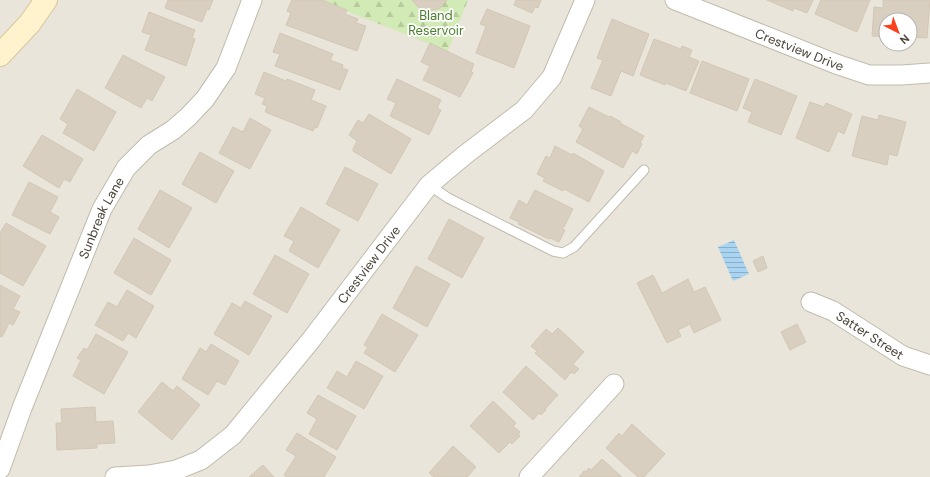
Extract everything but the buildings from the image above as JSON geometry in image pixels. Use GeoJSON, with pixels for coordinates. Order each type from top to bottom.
{"type":"FeatureCollection","features":[{"type":"Feature","properties":{"kind":"street"},"geometry":{"type":"LineString","coordinates":[[0,55],[30,24],[46,0]]}},
{"type":"Feature","properties":{"kind":"street","name":"Sunbreak Lane"},"geometry":{"type":"LineString","coordinates":[[0,469],[22,408],[102,209],[126,168],[149,145],[173,130],[188,118],[205,99],[226,68],[252,0]]}},
{"type":"Feature","properties":{"kind":"street","name":"Crestview Drive"},"geometry":{"type":"LineString","coordinates":[[115,477],[149,475],[176,470],[201,460],[233,435],[311,340],[429,185],[466,154],[524,110],[552,77],[585,0]]}},
{"type":"Feature","properties":{"kind":"street","name":"Crestview Drive"},"geometry":{"type":"LineString","coordinates":[[675,0],[836,64],[869,75],[930,73]]}},
{"type":"Feature","properties":{"kind":"street","name":"Satter Street"},"geometry":{"type":"LineString","coordinates":[[811,302],[833,311],[903,356],[930,365]]}},
{"type":"Feature","properties":{"kind":"street"},"geometry":{"type":"LineString","coordinates":[[529,477],[614,384]]}},
{"type":"Feature","properties":{"kind":"lane"},"geometry":{"type":"LineString","coordinates":[[429,185],[448,198],[546,248],[563,253],[574,247],[644,170]]}},
{"type":"Feature","properties":{"kind":"shaded area"},"geometry":{"type":"Polygon","coordinates":[[[0,0],[930,0],[930,477],[0,477],[0,0]]]}},
{"type":"Feature","properties":{"kind":"green space","name":"Bland Reservoir"},"geometry":{"type":"Polygon","coordinates":[[[318,0],[468,0],[448,51],[318,0]]]}},
{"type":"Feature","properties":{"kind":"water"},"geometry":{"type":"Polygon","coordinates":[[[734,240],[749,274],[733,281],[718,247],[734,240]]]}}]}
